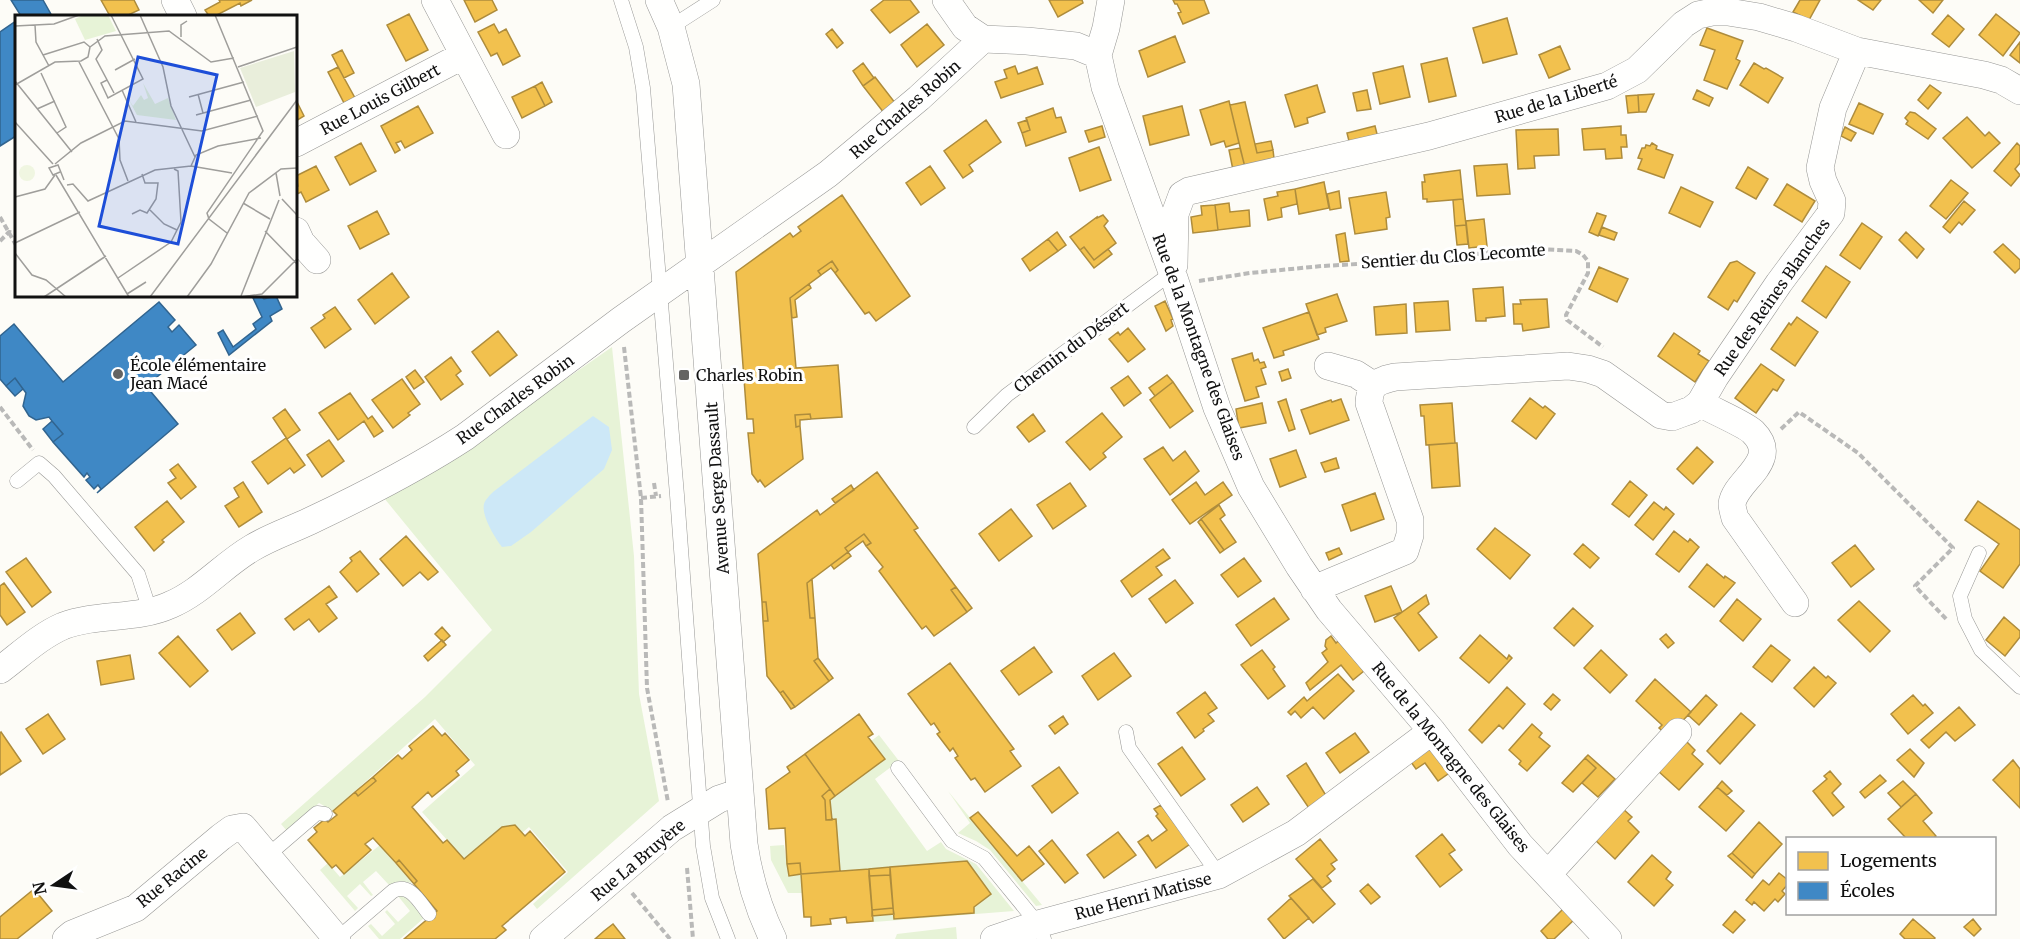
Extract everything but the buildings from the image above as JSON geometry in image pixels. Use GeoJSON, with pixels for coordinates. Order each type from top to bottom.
{"type":"FeatureCollection","features":[{"type":"Feature","properties":{"kind":"street"},"geometry":{"type":"LineString","coordinates":[[175,0],[182,15]]}},
{"type":"Feature","properties":{"kind":"street"},"geometry":{"type":"LineString","coordinates":[[435,0],[506,135]]}},
{"type":"Feature","properties":{"kind":"street","name":"Avenue Serge Dassault"},"geometry":{"type":"LineString","coordinates":[[659,0],[672,27],[686,84],[748,873],[756,900],[773,939]]}},
{"type":"Feature","properties":{"kind":"street"},"geometry":{"type":"LineString","coordinates":[[946,0],[965,27],[983,39],[1076,46],[1098,55],[1111,0]]}},
{"type":"Feature","properties":{"kind":"street","name":"Rue de la Liberté"},"geometry":{"type":"LineString","coordinates":[[1175,280],[1175,214],[1182,195],[1189,191],[1419,138],[1607,86],[1637,70],[1684,24],[1698,15],[1728,12],[1759,17],[1857,51],[1984,75],[2001,80],[2020,91]]}},
{"type":"Feature","properties":{"kind":"street","name":"Rue Charles Robin"},"geometry":{"type":"LineString","coordinates":[[0,670],[48,634],[64,626],[81,621],[150,611],[185,598],[252,548],[378,487],[465,437],[621,320],[828,174],[919,98],[983,39]]}},
{"type":"Feature","properties":{"kind":"street","name":"Rue des Reines Blanches"},"geometry":{"type":"LineString","coordinates":[[1700,403],[1779,283],[1831,213],[1832,201],[1820,168],[1833,108],[1857,51]]}},
{"type":"Feature","properties":{"kind":"street","name":"Rue de la Montagne des Glaises"},"geometry":{"type":"LineString","coordinates":[[1098,55],[1106,87],[1175,280],[1217,408],[1251,487],[1329,610],[1432,731],[1520,845],[1608,939]]}},
{"type":"Feature","properties":{"kind":"street","name":"Rue Louis Gilbert"},"geometry":{"type":"LineString","coordinates":[[297,142],[464,56]]}},
{"type":"Feature","properties":{"kind":"street"},"geometry":{"type":"LineString","coordinates":[[297,233],[301,242],[317,260]]}},
{"type":"Feature","properties":{"kind":"street"},"geometry":{"type":"LineString","coordinates":[[1328,366],[1356,374],[1373,385]]}},
{"type":"Feature","properties":{"kind":"street"},"geometry":{"type":"LineString","coordinates":[[1314,589],[1405,551],[1410,535],[1410,520],[1369,403],[1369,393],[1373,385],[1395,377],[1568,366],[1603,374],[1661,415],[1671,417],[1691,410],[1700,403],[1752,432],[1760,444],[1761,457],[1755,470],[1737,492],[1732,504],[1735,518],[1796,603]]}},
{"type":"Feature","properties":{"kind":"street","name":"Rue Henri Matisse"},"geometry":{"type":"LineString","coordinates":[[994,939],[1041,932],[1219,875],[1296,833],[1432,731]]}},
{"type":"Feature","properties":{"kind":"street"},"geometry":{"type":"LineString","coordinates":[[1548,874],[1678,732]]}},
{"type":"Feature","properties":{"kind":"street","name":"Rue La Bruyère"},"geometry":{"type":"LineString","coordinates":[[543,939],[672,828],[719,799],[740,792]]}},
{"type":"Feature","properties":{"kind":"street","name":"Rue Racine"},"geometry":{"type":"LineString","coordinates":[[66,939],[72,934],[136,908],[232,829],[243,827],[267,856]]}},
{"type":"Feature","properties":{"kind":"street"},"geometry":{"type":"LineString","coordinates":[[267,856],[337,939]]}},
{"type":"Feature","properties":{"kind":"lane"},"geometry":{"type":"LineString","coordinates":[[621,0],[636,46],[643,88],[678,506],[703,846],[712,898],[728,939]]}},
{"type":"Feature","properties":{"kind":"lane"},"geometry":{"type":"LineString","coordinates":[[672,27],[713,0]]}},
{"type":"Feature","properties":{"kind":"lane","name":"Chemin du Désert"},"geometry":{"type":"LineString","coordinates":[[975,427],[1006,395],[1162,280],[1175,280]]}},
{"type":"Feature","properties":{"kind":"lane"},"geometry":{"type":"LineString","coordinates":[[17,481],[39,463],[54,476],[138,574],[150,611]]}},
{"type":"Feature","properties":{"kind":"lane"},"geometry":{"type":"LineString","coordinates":[[1979,554],[1960,596],[1965,619],[1981,650],[2020,687]]}},
{"type":"Feature","properties":{"kind":"lane"},"geometry":{"type":"LineString","coordinates":[[1126,732],[1129,748],[1219,875]]}},
{"type":"Feature","properties":{"kind":"lane"},"geometry":{"type":"LineString","coordinates":[[898,768],[952,842],[984,858],[1041,932]]}},
{"type":"Feature","properties":{"kind":"lane"},"geometry":{"type":"LineString","coordinates":[[267,856],[317,813],[325,814]]}},
{"type":"Feature","properties":{"kind":"lane"},"geometry":{"type":"LineString","coordinates":[[337,939],[399,888],[409,890],[429,914]]}},
{"type":"Feature","properties":{"kind":"path"},"geometry":{"type":"LineString","coordinates":[[0,217],[15,243]]}},
{"type":"Feature","properties":{"kind":"path"},"geometry":{"type":"LineString","coordinates":[[9,232],[15,233]]}},
{"type":"Feature","properties":{"kind":"path"},"geometry":{"type":"LineString","coordinates":[[0,241],[9,232]]}},
{"type":"Feature","properties":{"kind":"path","name":"Sentier du Clos Lecomte"},"geometry":{"type":"LineString","coordinates":[[1175,280],[1322,266],[1429,260],[1507,250],[1570,249],[1584,255],[1588,261],[1588,273],[1566,315],[1567,320],[1609,352]]}},
{"type":"Feature","properties":{"kind":"path"},"geometry":{"type":"LineString","coordinates":[[621,320],[641,498],[647,688],[672,828]]}},
{"type":"Feature","properties":{"kind":"path"},"geometry":{"type":"LineString","coordinates":[[1760,444],[1772,438],[1799,412],[1858,453],[1953,548],[1915,586],[1970,645],[1981,650]]}},
{"type":"Feature","properties":{"kind":"path"},"geometry":{"type":"LineString","coordinates":[[654,483],[656,496]]}},
{"type":"Feature","properties":{"kind":"path"},"geometry":{"type":"LineString","coordinates":[[686,857],[693,939]]}},
{"type":"Feature","properties":{"kind":"path"},"geometry":{"type":"LineString","coordinates":[[617,876],[669,939]]}},
{"type":"Feature","properties":{"kind":"green space"},"geometry":{"type":"Polygon","coordinates":[[[612,347],[634,556],[639,694],[659,801],[537,909],[533,904],[568,872],[529,827],[522,833],[515,825],[502,827],[464,859],[422,812],[475,765],[435,719],[333,811],[319,803],[287,831],[281,824],[425,697],[492,630],[384,498],[455,456],[612,347]]]}},
{"type":"Feature","properties":{"kind":"green space"},"geometry":{"type":"Polygon","coordinates":[[[879,735],[899,761],[875,779],[927,851],[941,842],[946,849],[976,864],[1014,911],[873,921],[872,916],[894,914],[895,919],[974,913],[967,861],[840,871],[836,820],[832,820],[830,800],[884,760],[871,741],[879,735]]]}},
{"type":"Feature","properties":{"kind":"green space"},"geometry":{"type":"Polygon","coordinates":[[[948,791],[1042,905],[1036,906],[990,850],[958,833],[970,823],[948,791]]]}},
{"type":"Feature","properties":{"kind":"green space"},"geometry":{"type":"Polygon","coordinates":[[[380,845],[412,883],[400,881],[389,885],[376,871],[363,882],[373,895],[371,896],[360,884],[347,896],[358,908],[355,911],[320,870],[328,863],[340,877],[380,845]]]}},
{"type":"Feature","properties":{"kind":"green space"},"geometry":{"type":"Polygon","coordinates":[[[784,845],[789,875],[801,874],[802,893],[788,893],[771,860],[770,846],[784,845]]]}},
{"type":"Feature","properties":{"kind":"green space"},"geometry":{"type":"Polygon","coordinates":[[[398,896],[406,897],[424,918],[400,939],[379,939],[368,926],[371,924],[382,936],[395,924],[385,912],[387,910],[398,922],[410,911],[398,896]]]}},
{"type":"Feature","properties":{"kind":"green space"},"geometry":{"type":"Polygon","coordinates":[[[956,927],[957,939],[895,939],[897,934],[956,927]]]}},
{"type":"Feature","properties":{"kind":"water"},"geometry":{"type":"Polygon","coordinates":[[[593,416],[609,427],[612,450],[604,469],[531,532],[511,546],[502,547],[492,532],[485,514],[486,499],[593,416]]]}},
{"type":"Feature","properties":{"kind":"place","name":"École élémentaire Jean Macé"},"geometry":{"type":"Point","coordinates":[118,374]}},
{"type":"Feature","properties":{"kind":"place","name":"Charles Robin"},"geometry":{"type":"Point","coordinates":[684,375]}}]}
